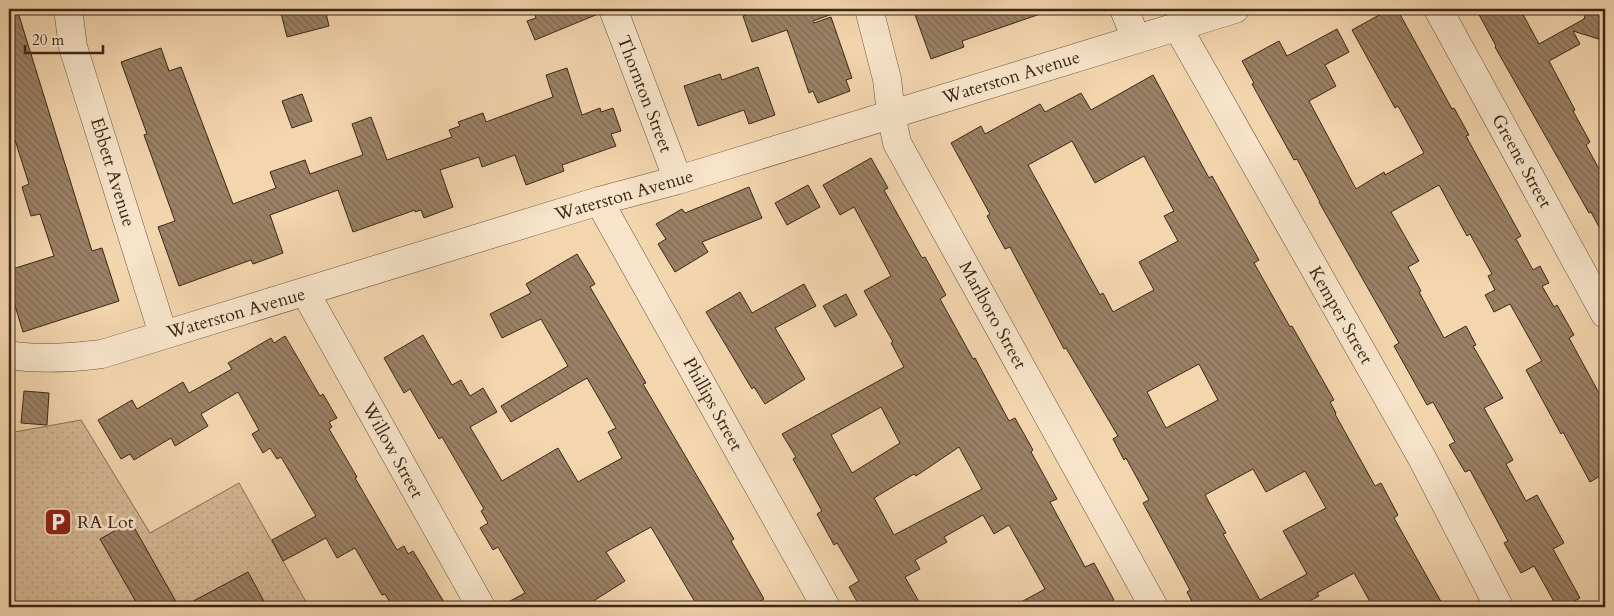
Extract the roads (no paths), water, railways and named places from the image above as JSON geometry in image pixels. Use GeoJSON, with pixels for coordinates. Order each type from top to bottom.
{"type":"FeatureCollection","features":[{"type":"Feature","properties":{"kind":"street","name":"Ebbett Avenue"},"geometry":{"type":"LineString","coordinates":[[68,9],[74,47],[164,334]]}},
{"type":"Feature","properties":{"kind":"street","name":"Thornton Street"},"geometry":{"type":"LineString","coordinates":[[613,9],[678,180]]}},
{"type":"Feature","properties":{"kind":"street","name":"Marlboro Street"},"geometry":{"type":"LineString","coordinates":[[869,9],[887,78],[891,114],[897,143],[1154,607]]}},
{"type":"Feature","properties":{"kind":"street"},"geometry":{"type":"LineString","coordinates":[[1124,9],[1136,39]]}},
{"type":"Feature","properties":{"kind":"street","name":"Waterston Avenue"},"geometry":{"type":"LineString","coordinates":[[9,356],[67,358],[102,354],[1234,9]]}},
{"type":"Feature","properties":{"kind":"street","name":"Greene Street"},"geometry":{"type":"LineString","coordinates":[[1438,9],[1605,314]]}},
{"type":"Feature","properties":{"kind":"street","name":"Kemper Street"},"geometry":{"type":"LineString","coordinates":[[1176,26],[1422,458],[1499,607]]}},
{"type":"Feature","properties":{"kind":"street","name":"Phillips Street"},"geometry":{"type":"LineString","coordinates":[[599,201],[826,607]]}},
{"type":"Feature","properties":{"kind":"street","name":"Willow Street"},"geometry":{"type":"LineString","coordinates":[[305,292],[481,607]]}},
{"type":"Feature","properties":{"kind":"place","name":"RA Lot"},"geometry":{"type":"Point","coordinates":[58,522]}}]}
